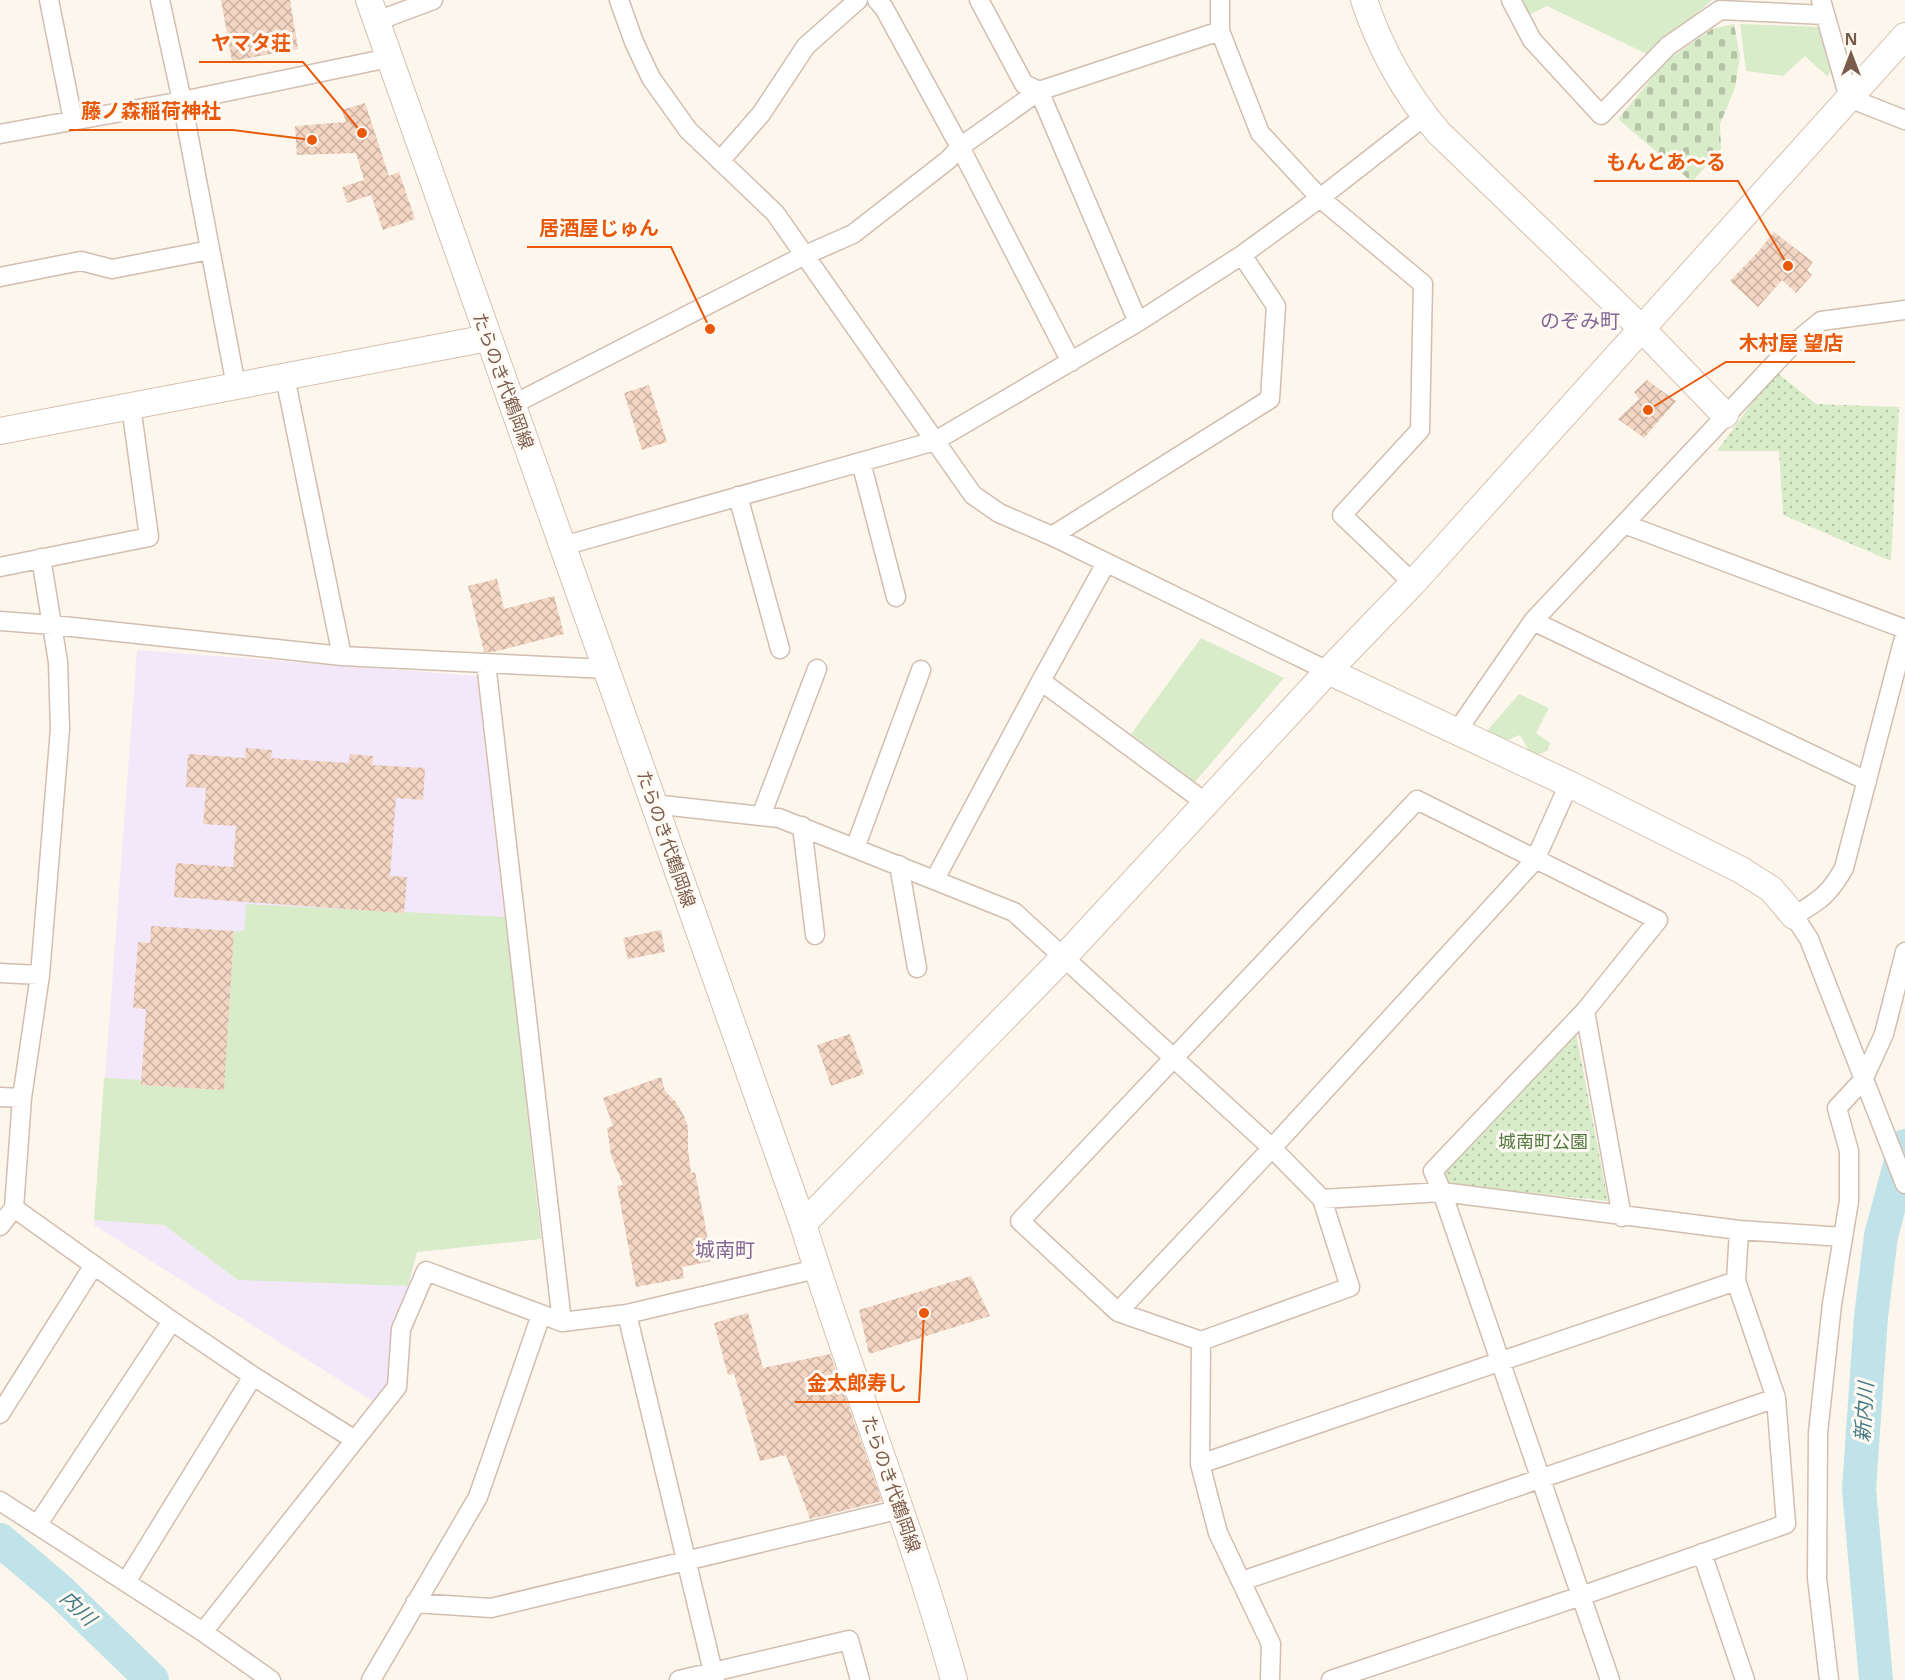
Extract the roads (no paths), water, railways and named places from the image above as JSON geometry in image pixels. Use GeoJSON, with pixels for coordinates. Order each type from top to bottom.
{"type":"FeatureCollection","features":[{"type":"Feature","properties":{"kind":"street"},"geometry":{"type":"LineString","coordinates":[[49,0],[73,120]]}},
{"type":"Feature","properties":{"kind":"street"},"geometry":{"type":"LineString","coordinates":[[160,0],[182,102],[236,386]]}},
{"type":"Feature","properties":{"kind":"street"},"geometry":{"type":"LineString","coordinates":[[373,11],[434,0]]}},
{"type":"Feature","properties":{"kind":"street"},"geometry":{"type":"LineString","coordinates":[[619,0],[634,42],[651,78],[688,130],[775,213],[973,495],[999,513],[1052,536],[1328,671],[1569,784],[1741,870],[1771,889],[1794,916],[1809,939],[1905,1184]]}},
{"type":"Feature","properties":{"kind":"street"},"geometry":{"type":"LineString","coordinates":[[720,161],[761,114],[806,46],[858,0]]}},
{"type":"Feature","properties":{"kind":"street"},"geometry":{"type":"LineString","coordinates":[[877,0],[884,8],[960,147],[1071,362]]}},
{"type":"Feature","properties":{"kind":"street"},"geometry":{"type":"LineString","coordinates":[[979,0],[1024,84],[1039,92],[1138,322]]}},
{"type":"Feature","properties":{"kind":"street"},"geometry":{"type":"LineString","coordinates":[[1220,0],[1221,31],[1260,133],[1320,198],[1422,284],[1420,430],[1342,515],[1413,583]]}},
{"type":"Feature","properties":{"kind":"street"},"geometry":{"type":"LineString","coordinates":[[1364,0],[1381,44],[1404,86],[1438,132],[1641,328],[1725,415]]}},
{"type":"Feature","properties":{"kind":"street"},"geometry":{"type":"LineString","coordinates":[[1511,0],[1532,40],[1601,115],[1668,46],[1720,10],[1823,8],[1849,98]]}},
{"type":"Feature","properties":{"kind":"street","name":"たらのき代鶴岡線"},"geometry":{"type":"LineString","coordinates":[[373,11],[803,1224],[816,1269],[901,1509],[954,1680]]}},
{"type":"Feature","properties":{"kind":"street"},"geometry":{"type":"LineString","coordinates":[[512,405],[803,256],[854,234],[948,160],[960,147],[1039,92],[1221,31]]}},
{"type":"Feature","properties":{"kind":"street"},"geometry":{"type":"LineString","coordinates":[[803,1224],[1064,957],[1328,671],[1413,583],[1905,36]]}},
{"type":"Feature","properties":{"kind":"street"},"geometry":{"type":"LineString","coordinates":[[0,134],[182,102],[389,58]]}},
{"type":"Feature","properties":{"kind":"street"},"geometry":{"type":"LineString","coordinates":[[1849,98],[1905,120]]}},
{"type":"Feature","properties":{"kind":"street"},"geometry":{"type":"LineString","coordinates":[[563,546],[935,441],[1138,322],[1242,255],[1425,116]]}},
{"type":"Feature","properties":{"kind":"street"},"geometry":{"type":"LineString","coordinates":[[0,278],[81,261],[112,269],[210,250]]}},
{"type":"Feature","properties":{"kind":"street"},"geometry":{"type":"LineString","coordinates":[[1052,536],[1270,399],[1276,306],[1242,255]]}},
{"type":"Feature","properties":{"kind":"street"},"geometry":{"type":"LineString","coordinates":[[1456,731],[1533,621],[1792,344],[1821,321],[1905,310]]}},
{"type":"Feature","properties":{"kind":"street"},"geometry":{"type":"LineString","coordinates":[[0,432],[488,338]]}},
{"type":"Feature","properties":{"kind":"street"},"geometry":{"type":"LineString","coordinates":[[285,377],[342,656]]}},
{"type":"Feature","properties":{"kind":"street"},"geometry":{"type":"LineString","coordinates":[[0,567],[149,537],[131,406]]}},
{"type":"Feature","properties":{"kind":"street"},"geometry":{"type":"LineString","coordinates":[[861,462],[896,597]]}},
{"type":"Feature","properties":{"kind":"street"},"geometry":{"type":"LineString","coordinates":[[738,496],[780,649]]}},
{"type":"Feature","properties":{"kind":"street"},"geometry":{"type":"LineString","coordinates":[[1624,524],[1905,629]]}},
{"type":"Feature","properties":{"kind":"street"},"geometry":{"type":"LineString","coordinates":[[0,1226],[14,1208],[22,1098],[40,975],[60,729],[58,662],[41,558]]}},
{"type":"Feature","properties":{"kind":"street"},"geometry":{"type":"LineString","coordinates":[[935,879],[1106,563]]}},
{"type":"Feature","properties":{"kind":"street"},"geometry":{"type":"LineString","coordinates":[[0,621],[342,656],[606,669]]}},
{"type":"Feature","properties":{"kind":"street"},"geometry":{"type":"LineString","coordinates":[[1533,621],[1867,782]]}},
{"type":"Feature","properties":{"kind":"street"},"geometry":{"type":"LineString","coordinates":[[1794,916],[1821,899],[1834,886],[1844,868],[1905,634]]}},
{"type":"Feature","properties":{"kind":"street"},"geometry":{"type":"LineString","coordinates":[[486,663],[562,1322]]}},
{"type":"Feature","properties":{"kind":"street"},"geometry":{"type":"LineString","coordinates":[[761,816],[817,669]]}},
{"type":"Feature","properties":{"kind":"street"},"geometry":{"type":"LineString","coordinates":[[855,848],[921,670]]}},
{"type":"Feature","properties":{"kind":"street"},"geometry":{"type":"LineString","coordinates":[[1041,681],[1206,803]]}},
{"type":"Feature","properties":{"kind":"street"},"geometry":{"type":"LineString","coordinates":[[1118,1312],[1272,1148],[1535,860],[1569,784]]}},
{"type":"Feature","properties":{"kind":"street"},"geometry":{"type":"LineString","coordinates":[[653,804],[779,818],[1014,912],[1064,957],[1173,1058],[1272,1148],[1322,1199],[1350,1287],[1201,1341],[1118,1312],[1020,1221],[1173,1058],[1417,800],[1658,920],[1585,1011],[1433,1172],[1442,1192],[1610,1680]]}},
{"type":"Feature","properties":{"kind":"street"},"geometry":{"type":"LineString","coordinates":[[802,826],[815,935]]}},
{"type":"Feature","properties":{"kind":"street"},"geometry":{"type":"LineString","coordinates":[[899,865],[917,968]]}},
{"type":"Feature","properties":{"kind":"street"},"geometry":{"type":"LineString","coordinates":[[1829,1680],[1817,1578],[1818,1433],[1832,1304],[1849,1201],[1849,1151],[1837,1108],[1863,1080],[1884,1034],[1905,952]]}},
{"type":"Feature","properties":{"kind":"street"},"geometry":{"type":"LineString","coordinates":[[0,973],[40,975]]}},
{"type":"Feature","properties":{"kind":"street"},"geometry":{"type":"LineString","coordinates":[[1585,1011],[1622,1216]]}},
{"type":"Feature","properties":{"kind":"street"},"geometry":{"type":"LineString","coordinates":[[0,1097],[22,1098]]}},
{"type":"Feature","properties":{"kind":"street"},"geometry":{"type":"LineString","coordinates":[[1322,1199],[1442,1192],[1738,1230],[1843,1237]]}},
{"type":"Feature","properties":{"kind":"street"},"geometry":{"type":"LineString","coordinates":[[14,1208],[172,1321],[253,1376],[355,1440]]}},
{"type":"Feature","properties":{"kind":"street"},"geometry":{"type":"LineString","coordinates":[[1331,1680],[1357,1676],[1786,1524],[1776,1398],[1736,1281],[1738,1230]]}},
{"type":"Feature","properties":{"kind":"street"},"geometry":{"type":"LineString","coordinates":[[0,1414],[94,1265]]}},
{"type":"Feature","properties":{"kind":"street"},"geometry":{"type":"LineString","coordinates":[[203,1632],[397,1387],[401,1329],[426,1271],[562,1322],[627,1314],[816,1269]]}},
{"type":"Feature","properties":{"kind":"street"},"geometry":{"type":"LineString","coordinates":[[1200,1464],[1736,1281]]}},
{"type":"Feature","properties":{"kind":"street"},"geometry":{"type":"LineString","coordinates":[[627,1314],[714,1676]]}},
{"type":"Feature","properties":{"kind":"street"},"geometry":{"type":"LineString","coordinates":[[371,1680],[478,1497],[541,1315]]}},
{"type":"Feature","properties":{"kind":"street"},"geometry":{"type":"LineString","coordinates":[[38,1524],[172,1321]]}},
{"type":"Feature","properties":{"kind":"street"},"geometry":{"type":"LineString","coordinates":[[1201,1341],[1200,1464],[1218,1533],[1271,1644],[1270,1680]]}},
{"type":"Feature","properties":{"kind":"street"},"geometry":{"type":"LineString","coordinates":[[126,1582],[253,1376]]}},
{"type":"Feature","properties":{"kind":"street"},"geometry":{"type":"LineString","coordinates":[[1242,1581],[1776,1398]]}},
{"type":"Feature","properties":{"kind":"street"},"geometry":{"type":"LineString","coordinates":[[0,1501],[203,1632],[271,1680]]}},
{"type":"Feature","properties":{"kind":"street"},"geometry":{"type":"LineString","coordinates":[[415,1603],[491,1608],[901,1509]]}},
{"type":"Feature","properties":{"kind":"street"},"geometry":{"type":"LineString","coordinates":[[1702,1553],[1745,1680]]}},
{"type":"Feature","properties":{"kind":"street"},"geometry":{"type":"LineString","coordinates":[[679,1680],[714,1676],[849,1640],[860,1680]]}},
{"type":"Feature","properties":{"kind":"waterway","name":"新内川"},"geometry":{"type":"LineString","coordinates":[[1876,1680],[1859,1489],[1871,1317],[1881,1236],[1905,1146]]}},
{"type":"Feature","properties":{"kind":"waterway","name":"内川"},"geometry":{"type":"LineString","coordinates":[[0,1540],[58,1589],[152,1680]]}},
{"type":"Feature","properties":{"kind":"place","name":"ヤマタ荘"},"geometry":{"type":"Point","coordinates":[362,133]}},
{"type":"Feature","properties":{"kind":"place","name":"藤ノ森稲荷神社"},"geometry":{"type":"Point","coordinates":[312,140]}},
{"type":"Feature","properties":{"kind":"place","name":"もんとあ～る"},"geometry":{"type":"Point","coordinates":[1788,266]}},
{"type":"Feature","properties":{"kind":"place","name":"居酒屋じゅん"},"geometry":{"type":"Point","coordinates":[710,329]}},
{"type":"Feature","properties":{"kind":"place","name":"木村屋 望店"},"geometry":{"type":"Point","coordinates":[1648,410]}},
{"type":"Feature","properties":{"kind":"place","name":"金太郎寿し"},"geometry":{"type":"Point","coordinates":[924,1313]}},
{"type":"Feature","properties":{"kind":"district","name":"のぞみ町"},"geometry":{"type":"Point","coordinates":[1580,321]}},
{"type":"Feature","properties":{"kind":"district","name":"城南町"},"geometry":{"type":"Point","coordinates":[725,1250]}},
{"type":"Feature","properties":{"kind":"park label","name":"城南町公園"},"geometry":{"type":"Point","coordinates":[1543,1142]}}]}
